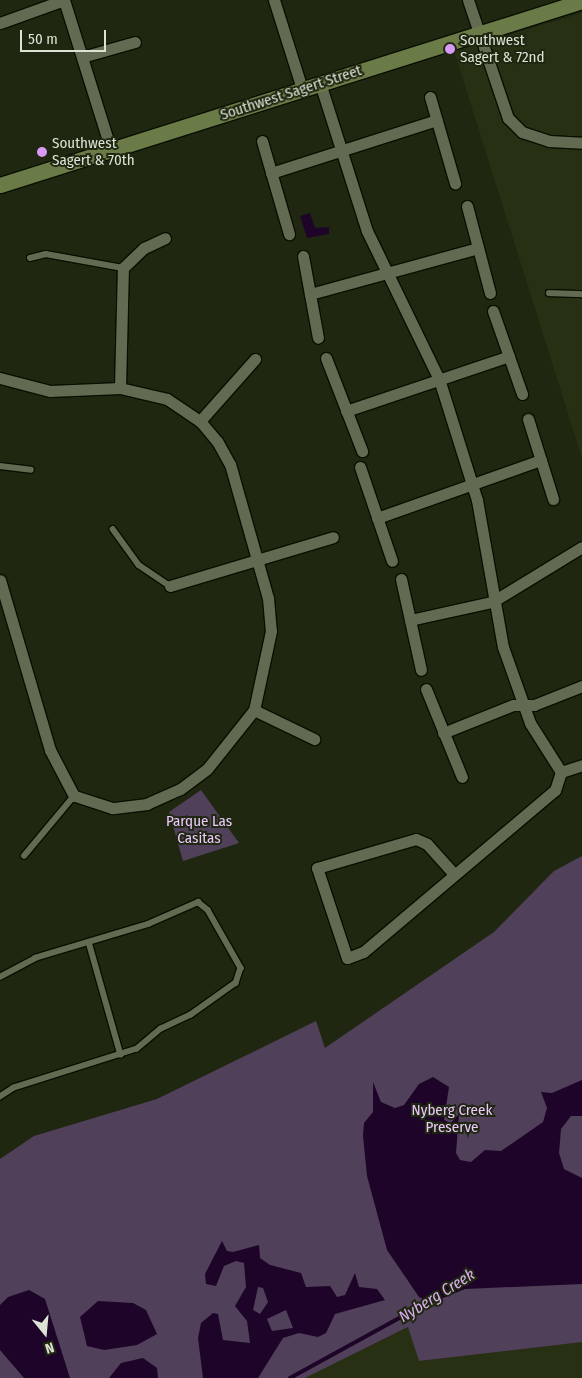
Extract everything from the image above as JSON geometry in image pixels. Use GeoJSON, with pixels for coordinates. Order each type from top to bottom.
{"type":"FeatureCollection","features":[{"type":"Feature","properties":{"kind":"main road","name":"Southwest Sagert Street"},"geometry":{"type":"LineString","coordinates":[[0,185],[582,1]]}},
{"type":"Feature","properties":{"kind":"street"},"geometry":{"type":"LineString","coordinates":[[0,23],[64,0],[111,150]]}},
{"type":"Feature","properties":{"kind":"street"},"geometry":{"type":"LineString","coordinates":[[274,0],[302,89]]}},
{"type":"Feature","properties":{"kind":"street"},"geometry":{"type":"LineString","coordinates":[[468,0],[508,118],[522,132],[549,141],[582,143]]}},
{"type":"Feature","properties":{"kind":"street"},"geometry":{"type":"LineString","coordinates":[[82,58],[135,42]]}},
{"type":"Feature","properties":{"kind":"street"},"geometry":{"type":"LineString","coordinates":[[320,83],[367,231],[439,379],[472,483],[484,536],[492,602],[524,706],[561,772],[555,790],[363,952],[347,958],[317,868],[416,839],[454,874]]}},
{"type":"Feature","properties":{"kind":"street"},"geometry":{"type":"LineString","coordinates":[[430,97],[455,183]]}},
{"type":"Feature","properties":{"kind":"street"},"geometry":{"type":"LineString","coordinates":[[271,173],[437,120]]}},
{"type":"Feature","properties":{"kind":"street"},"geometry":{"type":"LineString","coordinates":[[262,141],[289,234]]}},
{"type":"Feature","properties":{"kind":"street"},"geometry":{"type":"LineString","coordinates":[[467,206],[490,293]]}},
{"type":"Feature","properties":{"kind":"street"},"geometry":{"type":"LineString","coordinates":[[120,388],[123,268],[144,248],[165,238]]}},
{"type":"Feature","properties":{"kind":"street"},"geometry":{"type":"LineString","coordinates":[[310,294],[478,248]]}},
{"type":"Feature","properties":{"kind":"street"},"geometry":{"type":"LineString","coordinates":[[303,256],[318,338]]}},
{"type":"Feature","properties":{"kind":"street"},"geometry":{"type":"LineString","coordinates":[[493,311],[522,394]]}},
{"type":"Feature","properties":{"kind":"street"},"geometry":{"type":"LineString","coordinates":[[346,411],[509,356]]}},
{"type":"Feature","properties":{"kind":"street"},"geometry":{"type":"LineString","coordinates":[[200,421],[256,358]]}},
{"type":"Feature","properties":{"kind":"street"},"geometry":{"type":"LineString","coordinates":[[326,358],[362,451]]}},
{"type":"Feature","properties":{"kind":"street"},"geometry":{"type":"LineString","coordinates":[[0,580],[38,712],[59,773],[74,796],[112,808],[147,804],[180,788],[207,769],[254,710],[271,631],[258,558],[230,464],[200,421],[167,399],[120,388],[50,391],[1,383]]}},
{"type":"Feature","properties":{"kind":"street"},"geometry":{"type":"LineString","coordinates":[[528,419],[553,498]]}},
{"type":"Feature","properties":{"kind":"street"},"geometry":{"type":"LineString","coordinates":[[377,518],[541,460]]}},
{"type":"Feature","properties":{"kind":"street"},"geometry":{"type":"LineString","coordinates":[[360,467],[392,561]]}},
{"type":"Feature","properties":{"kind":"street"},"geometry":{"type":"LineString","coordinates":[[170,586],[333,537]]}},
{"type":"Feature","properties":{"kind":"street"},"geometry":{"type":"LineString","coordinates":[[410,620],[492,602],[582,546]]}},
{"type":"Feature","properties":{"kind":"street"},"geometry":{"type":"LineString","coordinates":[[400,579],[421,670]]}},
{"type":"Feature","properties":{"kind":"street"},"geometry":{"type":"LineString","coordinates":[[443,733],[513,705],[524,706],[582,686]]}},
{"type":"Feature","properties":{"kind":"street"},"geometry":{"type":"LineString","coordinates":[[426,689],[462,777]]}},
{"type":"Feature","properties":{"kind":"street"},"geometry":{"type":"LineString","coordinates":[[254,710],[314,739]]}},
{"type":"Feature","properties":{"kind":"street"},"geometry":{"type":"LineString","coordinates":[[561,772],[582,765]]}},
{"type":"Feature","properties":{"kind":"lane"},"geometry":{"type":"LineString","coordinates":[[30,258],[56,255],[123,268]]}},
{"type":"Feature","properties":{"kind":"lane"},"geometry":{"type":"LineString","coordinates":[[549,294],[582,294]]}},
{"type":"Feature","properties":{"kind":"lane"},"geometry":{"type":"LineString","coordinates":[[0,466],[31,470]]}},
{"type":"Feature","properties":{"kind":"lane"},"geometry":{"type":"LineString","coordinates":[[113,529],[139,565],[170,586]]}},
{"type":"Feature","properties":{"kind":"lane"},"geometry":{"type":"LineString","coordinates":[[24,856],[74,796]]}},
{"type":"Feature","properties":{"kind":"lane"},"geometry":{"type":"LineString","coordinates":[[0,977],[34,958],[148,924],[198,902],[208,910],[241,968],[236,983],[121,1055],[14,1088],[0,1097]]}},
{"type":"Feature","properties":{"kind":"lane"},"geometry":{"type":"LineString","coordinates":[[89,942],[121,1055]]}},
{"type":"Feature","properties":{"kind":"shaded area"},"geometry":{"type":"Polygon","coordinates":[[[582,13],[582,458],[454,51],[582,13]]]}},
{"type":"Feature","properties":{"kind":"shaded area"},"geometry":{"type":"Polygon","coordinates":[[[409,1327],[419,1361],[582,1342],[582,1378],[305,1378],[409,1327]]]}},
{"type":"Feature","properties":{"kind":"green space","name":"Parque Las Casitas"},"geometry":{"type":"Polygon","coordinates":[[[201,790],[239,843],[183,861],[169,812],[201,790]]]}},
{"type":"Feature","properties":{"kind":"green space","name":"Nyberg Creek Preserve"},"geometry":{"type":"Polygon","coordinates":[[[582,856],[582,1342],[419,1361],[408,1327],[305,1378],[0,1378],[0,1159],[34,1136],[157,1099],[316,1021],[325,1048],[494,932],[554,871],[582,856]]]}},
{"type":"Feature","properties":{"kind":"water"},"geometry":{"type":"Polygon","coordinates":[[[310,213],[315,228],[329,227],[329,234],[307,238],[300,216],[310,213]]]}},
{"type":"Feature","properties":{"kind":"water"},"geometry":{"type":"Polygon","coordinates":[[[433,1077],[449,1087],[444,1120],[451,1123],[459,1114],[456,1153],[460,1160],[471,1162],[485,1150],[501,1151],[543,1122],[547,1108],[541,1092],[552,1093],[582,1080],[582,1116],[571,1116],[561,1129],[559,1153],[564,1169],[582,1178],[582,1284],[465,1289],[431,1303],[419,1297],[387,1250],[367,1176],[363,1136],[364,1123],[373,1112],[373,1082],[381,1102],[395,1108],[404,1105],[419,1084],[433,1077]]]}},
{"type":"Feature","properties":{"kind":"water"},"geometry":{"type":"Polygon","coordinates":[[[222,1241],[227,1251],[233,1252],[259,1245],[260,1258],[270,1265],[301,1273],[306,1287],[330,1286],[337,1297],[345,1295],[355,1273],[359,1287],[377,1289],[385,1300],[335,1314],[326,1333],[318,1337],[299,1333],[283,1338],[258,1378],[203,1378],[198,1338],[201,1323],[213,1313],[218,1314],[223,1340],[250,1343],[247,1321],[235,1306],[246,1287],[244,1263],[236,1261],[224,1266],[216,1286],[206,1284],[205,1274],[222,1241]],[[258,1287],[253,1310],[260,1314],[268,1302],[263,1288],[258,1287]],[[286,1310],[267,1319],[272,1331],[293,1328],[286,1310]]]}},
{"type":"Feature","properties":{"kind":"water"},"geometry":{"type":"Polygon","coordinates":[[[29,1290],[45,1299],[70,1378],[24,1378],[0,1350],[0,1305],[8,1297],[29,1290]]]}},
{"type":"Feature","properties":{"kind":"water"},"geometry":{"type":"Polygon","coordinates":[[[98,1301],[133,1303],[146,1310],[157,1334],[137,1345],[104,1350],[87,1346],[80,1317],[98,1301]]]}},
{"type":"Feature","properties":{"kind":"water"},"geometry":{"type":"Polygon","coordinates":[[[143,1358],[157,1368],[158,1378],[109,1378],[121,1363],[143,1358]]]}},
{"type":"Feature","properties":{"kind":"waterway","name":"Nyberg Creek"},"geometry":{"type":"LineString","coordinates":[[290,1378],[430,1301]]}},
{"type":"Feature","properties":{"kind":"place","name":"Southwest Sagert & 72nd"},"geometry":{"type":"Point","coordinates":[450,49]}},
{"type":"Feature","properties":{"kind":"place","name":"Southwest Sagert & 70th"},"geometry":{"type":"Point","coordinates":[42,152]}}]}
